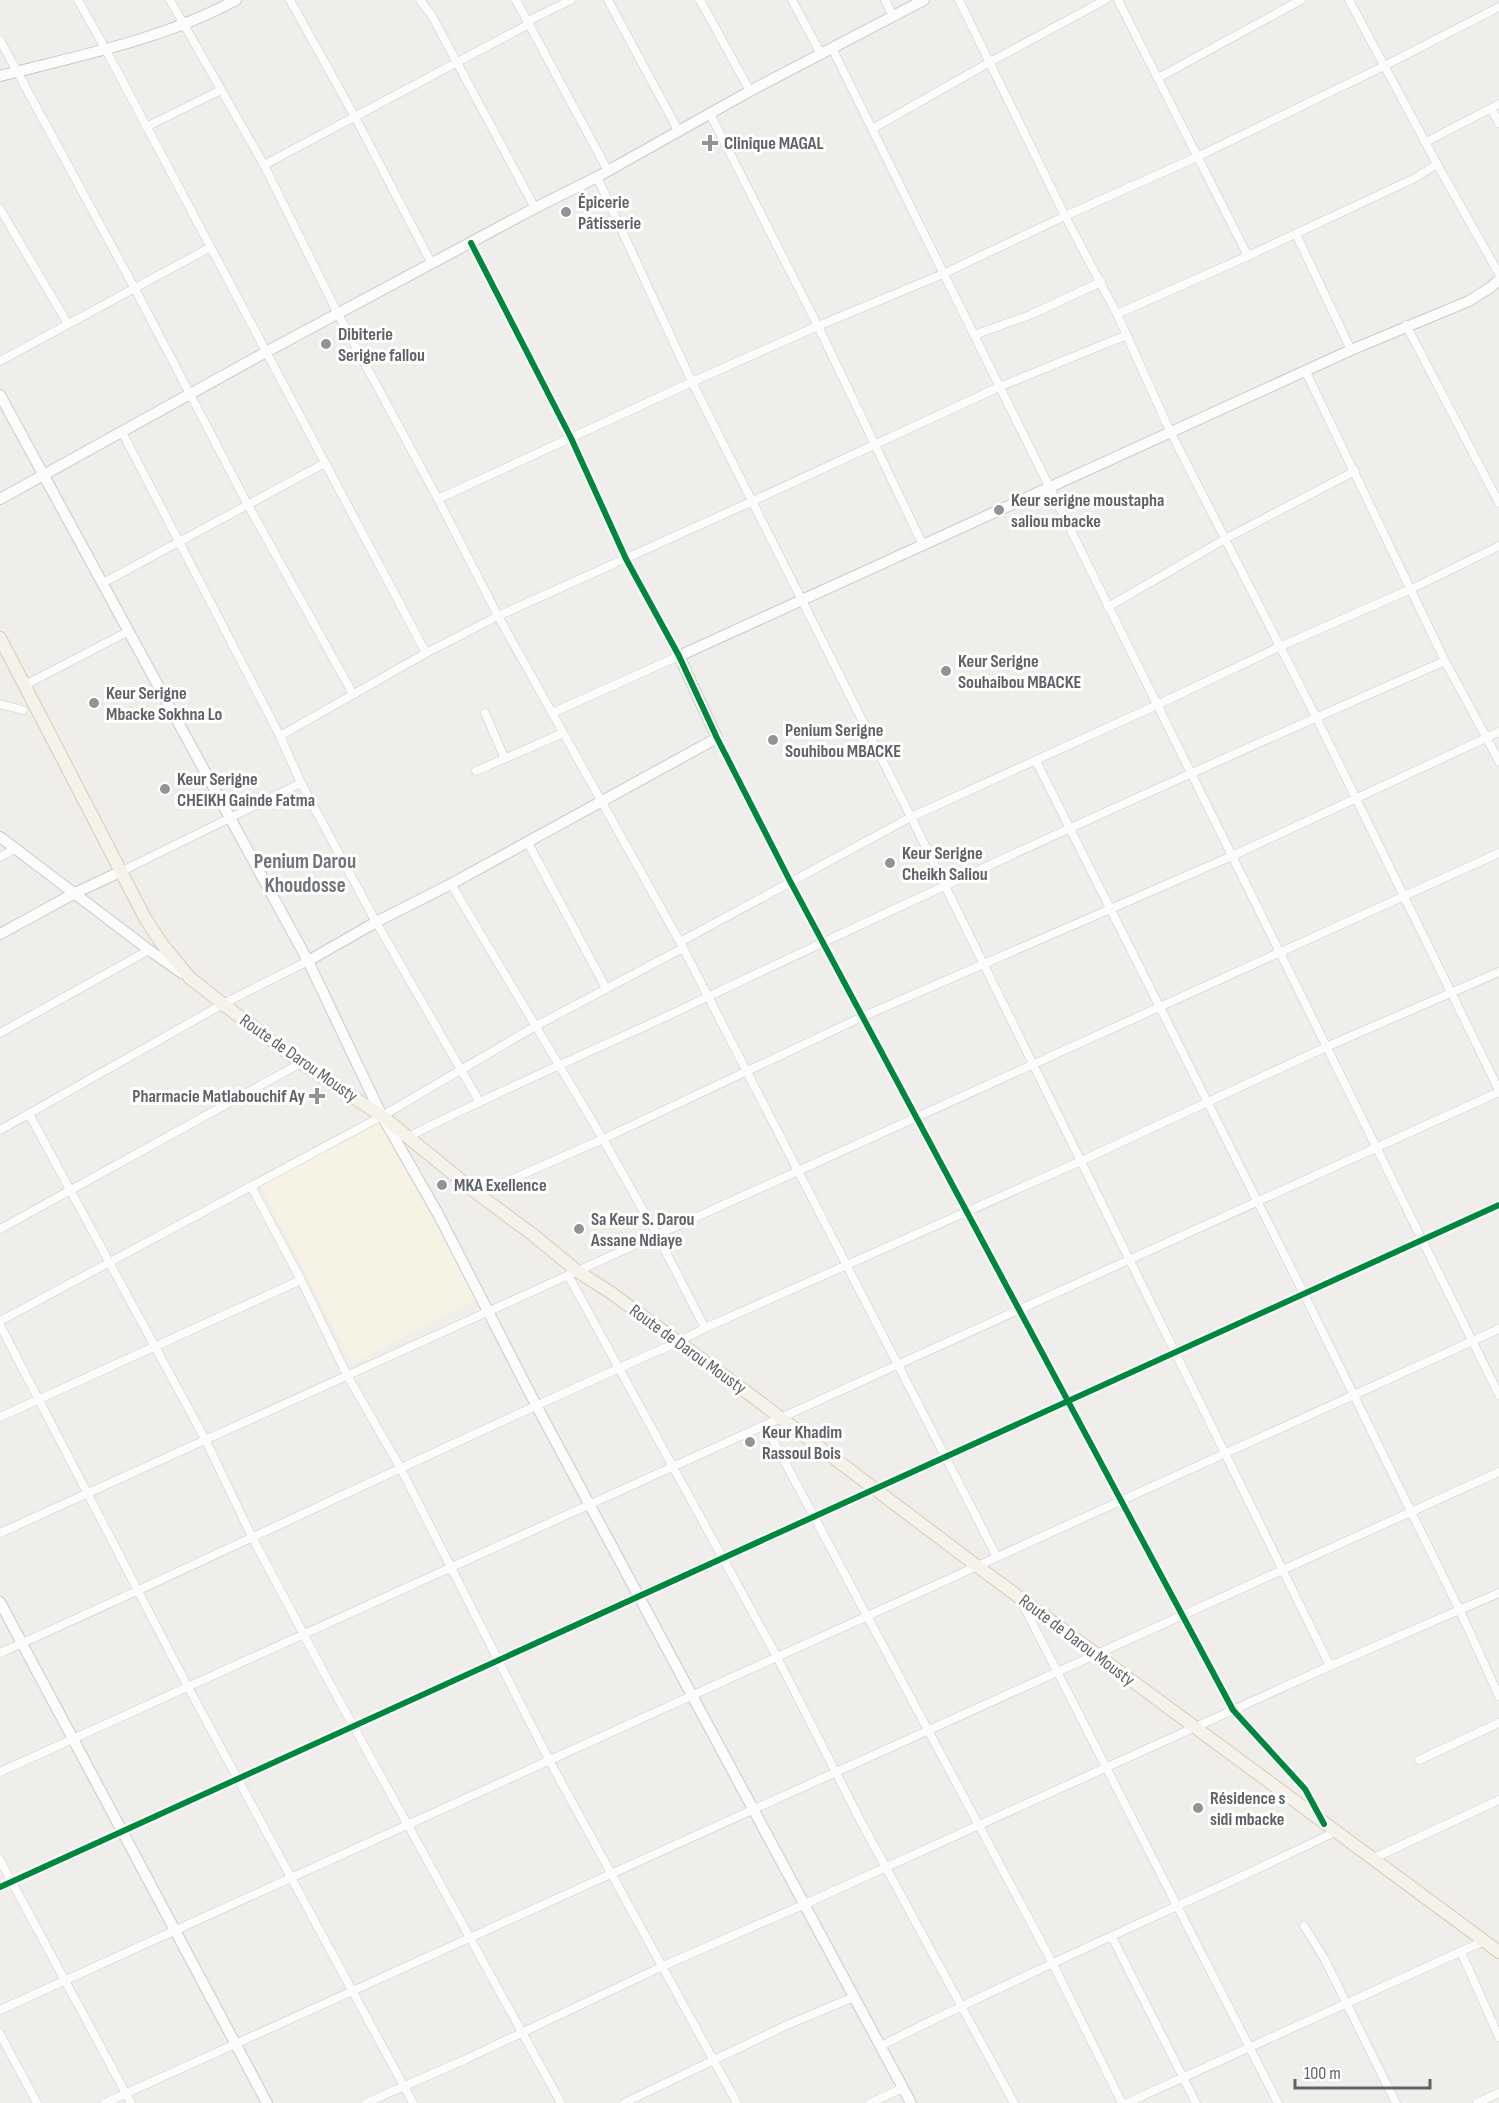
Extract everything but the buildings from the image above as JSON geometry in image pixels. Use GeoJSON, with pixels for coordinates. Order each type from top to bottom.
{"type":"FeatureCollection","features":[{"type":"Feature","properties":{"kind":"main road","name":"Route de Darou Mousty"},"geometry":{"type":"LineString","coordinates":[[0,638],[145,918],[162,944],[190,978],[301,1063],[382,1116],[478,1194],[532,1234],[573,1273],[609,1292],[678,1342],[1499,1952]]}},
{"type":"Feature","properties":{"kind":"street"},"geometry":{"type":"LineString","coordinates":[[78,0],[426,653]]}},
{"type":"Feature","properties":{"kind":"street"},"geometry":{"type":"LineString","coordinates":[[170,0],[264,165],[338,314],[498,616],[682,945],[997,1557]]}},
{"type":"Feature","properties":{"kind":"street"},"geometry":{"type":"LineString","coordinates":[[0,76],[106,50],[183,25],[236,0]]}},
{"type":"Feature","properties":{"kind":"street"},"geometry":{"type":"LineString","coordinates":[[290,0],[355,117],[432,264]]}},
{"type":"Feature","properties":{"kind":"street"},"geometry":{"type":"LineString","coordinates":[[420,0],[432,16],[535,208]]}},
{"type":"Feature","properties":{"kind":"street"},"geometry":{"type":"LineString","coordinates":[[516,0],[608,171]]}},
{"type":"Feature","properties":{"kind":"street"},"geometry":{"type":"LineString","coordinates":[[264,165],[570,0]]}},
{"type":"Feature","properties":{"kind":"street"},"geometry":{"type":"LineString","coordinates":[[608,0],[679,132]]}},
{"type":"Feature","properties":{"kind":"street"},"geometry":{"type":"LineString","coordinates":[[700,0],[750,91]]}},
{"type":"Feature","properties":{"kind":"street"},"geometry":{"type":"LineString","coordinates":[[792,0],[820,54]]}},
{"type":"Feature","properties":{"kind":"street"},"geometry":{"type":"LineString","coordinates":[[885,0],[893,16]]}},
{"type":"Feature","properties":{"kind":"street"},"geometry":{"type":"LineString","coordinates":[[0,499],[266,352],[597,177],[750,91],[924,0]]}},
{"type":"Feature","properties":{"kind":"street"},"geometry":{"type":"LineString","coordinates":[[0,1772],[1499,1091],[1316,717],[1170,431],[1117,314],[1065,216],[959,0]]}},
{"type":"Feature","properties":{"kind":"street"},"geometry":{"type":"LineString","coordinates":[[872,129],[1105,0]]}},
{"type":"Feature","properties":{"kind":"street"},"geometry":{"type":"LineString","coordinates":[[1118,0],[1248,256]]}},
{"type":"Feature","properties":{"kind":"street"},"geometry":{"type":"LineString","coordinates":[[1158,78],[1301,0]]}},
{"type":"Feature","properties":{"kind":"street"},"geometry":{"type":"LineString","coordinates":[[1349,0],[1499,274]]}},
{"type":"Feature","properties":{"kind":"street"},"geometry":{"type":"LineString","coordinates":[[438,499],[692,382],[943,274],[1197,157],[1384,66],[1499,6]]}},
{"type":"Feature","properties":{"kind":"street"},"geometry":{"type":"LineString","coordinates":[[0,40],[135,289],[248,505],[353,694]]}},
{"type":"Feature","properties":{"kind":"street"},"geometry":{"type":"LineString","coordinates":[[832,48],[1498,1390]]}},
{"type":"Feature","properties":{"kind":"street"},"geometry":{"type":"LineString","coordinates":[[146,127],[221,90]]}},
{"type":"Feature","properties":{"kind":"street"},"geometry":{"type":"LineString","coordinates":[[1426,142],[1495,106],[1499,123]]}},
{"type":"Feature","properties":{"kind":"street"},"geometry":{"type":"LineString","coordinates":[[710,114],[818,326],[923,544]]}},
{"type":"Feature","properties":{"kind":"street"},"geometry":{"type":"LineString","coordinates":[[1117,314],[1296,234],[1415,178],[1437,164]]}},
{"type":"Feature","properties":{"kind":"street"},"geometry":{"type":"LineString","coordinates":[[597,177],[692,382],[911,817],[1330,1666]]}},
{"type":"Feature","properties":{"kind":"street"},"geometry":{"type":"LineString","coordinates":[[0,209],[68,324]]}},
{"type":"Feature","properties":{"kind":"street"},"geometry":{"type":"LineString","coordinates":[[1296,234],[1351,350]]}},
{"type":"Feature","properties":{"kind":"street"},"geometry":{"type":"LineString","coordinates":[[471,243],[571,438],[626,559],[679,656],[717,738],[790,881],[1233,1710],[1305,1790],[1324,1824]]}},
{"type":"Feature","properties":{"kind":"street"},"geometry":{"type":"LineString","coordinates":[[0,361],[209,248]]}},
{"type":"Feature","properties":{"kind":"street"},"geometry":{"type":"LineString","coordinates":[[552,713],[1305,370],[1406,325],[1470,301],[1499,280]]}},
{"type":"Feature","properties":{"kind":"street"},"geometry":{"type":"LineString","coordinates":[[974,336],[1030,315],[1101,282]]}},
{"type":"Feature","properties":{"kind":"street"},"geometry":{"type":"LineString","coordinates":[[1406,325],[1499,503]]}},
{"type":"Feature","properties":{"kind":"street"},"geometry":{"type":"LineString","coordinates":[[279,736],[426,653],[498,616],[999,387],[1127,335]]}},
{"type":"Feature","properties":{"kind":"street"},"geometry":{"type":"LineString","coordinates":[[1305,370],[1445,661],[1499,761]]}},
{"type":"Feature","properties":{"kind":"street"},"geometry":{"type":"LineString","coordinates":[[0,395],[308,961],[382,1116],[438,1214],[536,1405],[911,2103]]}},
{"type":"Feature","properties":{"kind":"street"},"geometry":{"type":"LineString","coordinates":[[122,432],[301,783],[376,922],[479,1101]]}},
{"type":"Feature","properties":{"kind":"street"},"geometry":{"type":"LineString","coordinates":[[103,583],[325,462]]}},
{"type":"Feature","properties":{"kind":"street"},"geometry":{"type":"LineString","coordinates":[[1108,607],[1225,539],[1355,471]]}},
{"type":"Feature","properties":{"kind":"street"},"geometry":{"type":"LineString","coordinates":[[413,2103],[188,1687],[0,1323],[382,1116],[790,881],[911,817],[1279,647],[1411,589],[1499,546]]}},
{"type":"Feature","properties":{"kind":"street"},"geometry":{"type":"LineString","coordinates":[[25,685],[129,631]]}},
{"type":"Feature","properties":{"kind":"street"},"geometry":{"type":"LineString","coordinates":[[408,1137],[479,1101],[561,1066],[822,942],[1316,717],[1445,661]]}},
{"type":"Feature","properties":{"kind":"street"},"geometry":{"type":"LineString","coordinates":[[0,704],[22,710]]}},
{"type":"Feature","properties":{"kind":"street"},"geometry":{"type":"LineString","coordinates":[[485,713],[505,759]]}},
{"type":"Feature","properties":{"kind":"street"},"geometry":{"type":"LineString","coordinates":[[478,1194],[603,1139],[862,1017],[1232,856],[1499,732]]}},
{"type":"Feature","properties":{"kind":"street"},"geometry":{"type":"LineString","coordinates":[[476,771],[562,733]]}},
{"type":"Feature","properties":{"kind":"street"},"geometry":{"type":"LineString","coordinates":[[0,1130],[222,1004],[308,961],[717,738]]}},
{"type":"Feature","properties":{"kind":"street"},"geometry":{"type":"LineString","coordinates":[[1036,760],[1258,1201],[1498,1692]]}},
{"type":"Feature","properties":{"kind":"street"},"geometry":{"type":"LineString","coordinates":[[0,934],[75,893],[301,783]]}},
{"type":"Feature","properties":{"kind":"street"},"geometry":{"type":"LineString","coordinates":[[0,837],[149,951],[190,978]]}},
{"type":"Feature","properties":{"kind":"street"},"geometry":{"type":"LineString","coordinates":[[527,841],[606,988]]}},
{"type":"Feature","properties":{"kind":"street"},"geometry":{"type":"LineString","coordinates":[[0,857],[16,848]]}},
{"type":"Feature","properties":{"kind":"street"},"geometry":{"type":"LineString","coordinates":[[0,1533],[1499,853]]}},
{"type":"Feature","properties":{"kind":"street"},"geometry":{"type":"LineString","coordinates":[[451,884],[534,1027],[561,1066],[603,1139],[657,1235],[705,1328]]}},
{"type":"Feature","properties":{"kind":"street"},"geometry":{"type":"LineString","coordinates":[[0,1033],[149,951]]}},
{"type":"Feature","properties":{"kind":"street"},"geometry":{"type":"LineString","coordinates":[[0,1653],[139,1591],[400,1467],[705,1328],[1081,1161],[1326,1047],[1499,972]]}},
{"type":"Feature","properties":{"kind":"street"},"geometry":{"type":"LineString","coordinates":[[0,1229],[301,1063]]}},
{"type":"Feature","properties":{"kind":"street"},"geometry":{"type":"LineString","coordinates":[[29,1114],[205,1439],[252,1537],[353,1726],[561,2103]]}},
{"type":"Feature","properties":{"kind":"street"},"geometry":{"type":"LineString","coordinates":[[251,1186],[301,1280],[347,1375],[400,1467],[549,1760],[737,2103]]}},
{"type":"Feature","properties":{"kind":"street"},"geometry":{"type":"LineString","coordinates":[[0,1887],[1499,1206]]}},
{"type":"Feature","properties":{"kind":"street"},"geometry":{"type":"LineString","coordinates":[[573,1273],[618,1368],[777,1657],[886,1867],[1014,2103]]}},
{"type":"Feature","properties":{"kind":"street"},"geometry":{"type":"LineString","coordinates":[[0,1417],[301,1280]]}},
{"type":"Feature","properties":{"kind":"street"},"geometry":{"type":"LineString","coordinates":[[0,2010],[1499,1329]]}},
{"type":"Feature","properties":{"kind":"street"},"geometry":{"type":"LineString","coordinates":[[765,1425],[1053,1964],[1122,2103]]}},
{"type":"Feature","properties":{"kind":"street"},"geometry":{"type":"LineString","coordinates":[[105,2103],[1499,1472]]}},
{"type":"Feature","properties":{"kind":"street"},"geometry":{"type":"LineString","coordinates":[[366,2103],[523,2033],[663,1966],[1330,1666],[1499,1593]]}},
{"type":"Feature","properties":{"kind":"street"},"geometry":{"type":"LineString","coordinates":[[1019,1597],[1278,2103]]}},
{"type":"Feature","properties":{"kind":"street"},"geometry":{"type":"LineString","coordinates":[[0,1602],[267,2103]]}},
{"type":"Feature","properties":{"kind":"street"},"geometry":{"type":"LineString","coordinates":[[1419,1760],[1499,1723]]}},
{"type":"Feature","properties":{"kind":"street"},"geometry":{"type":"LineString","coordinates":[[1372,1859],[1499,1800]]}},
{"type":"Feature","properties":{"kind":"street"},"geometry":{"type":"LineString","coordinates":[[881,2046],[961,2005],[1178,1907],[1335,1832]]}},
{"type":"Feature","properties":{"kind":"street"},"geometry":{"type":"LineString","coordinates":[[0,1860],[131,2103]]}},
{"type":"Feature","properties":{"kind":"street"},"geometry":{"type":"LineString","coordinates":[[1304,1926],[1324,1958],[1396,2103]]}},
{"type":"Feature","properties":{"kind":"street"},"geometry":{"type":"LineString","coordinates":[[1112,1937],[1196,2103]]}},
{"type":"Feature","properties":{"kind":"street"},"geometry":{"type":"LineString","coordinates":[[1127,2103],[1484,1941]]}},
{"type":"Feature","properties":{"kind":"street"},"geometry":{"type":"LineString","coordinates":[[1461,1952],[1499,2037]]}},
{"type":"Feature","properties":{"kind":"street"},"geometry":{"type":"LineString","coordinates":[[624,2103],[787,2025],[854,1997]]}},
{"type":"Feature","properties":{"kind":"street"},"geometry":{"type":"LineString","coordinates":[[0,2034],[37,2103]]}},
{"type":"Feature","properties":{"kind":"street"},"geometry":{"type":"LineString","coordinates":[[870,2103],[903,2088]]}},
{"type":"Feature","properties":{"kind":"street"},"geometry":{"type":"LineString","coordinates":[[1477,2103],[1499,2093]]}},
{"type":"Feature","properties":{"kind":"shaded area"},"geometry":{"type":"Polygon","coordinates":[[[384,1119],[478,1299],[353,1364],[259,1184],[384,1119]]]}},
{"type":"Feature","properties":{"kind":"cycle path"},"geometry":{"type":"LineString","coordinates":[[471,243],[571,438],[626,559],[679,656],[717,738],[790,881],[1233,1710],[1305,1789],[1324,1824]]}},
{"type":"Feature","properties":{"kind":"cycle path"},"geometry":{"type":"LineString","coordinates":[[0,1887],[1499,1205]]}},
{"type":"Feature","properties":{"kind":"place","name":"Clinique MAGAL"},"geometry":{"type":"Point","coordinates":[710,143]}},
{"type":"Feature","properties":{"kind":"place","name":"Épicerie Pâtisserie"},"geometry":{"type":"Point","coordinates":[566,212]}},
{"type":"Feature","properties":{"kind":"place","name":"Dibiterie Serigne fallou"},"geometry":{"type":"Point","coordinates":[326,344]}},
{"type":"Feature","properties":{"kind":"place","name":"Keur serigne moustapha saliou mbacke"},"geometry":{"type":"Point","coordinates":[999,510]}},
{"type":"Feature","properties":{"kind":"place","name":"Keur Serigne Souhaibou MBACKE"},"geometry":{"type":"Point","coordinates":[946,671]}},
{"type":"Feature","properties":{"kind":"place","name":"Keur Serigne Mbacke Sokhna Lo"},"geometry":{"type":"Point","coordinates":[94,703]}},
{"type":"Feature","properties":{"kind":"place","name":"Penium Serigne Souhibou MBACKE"},"geometry":{"type":"Point","coordinates":[773,740]}},
{"type":"Feature","properties":{"kind":"place","name":"Keur Serigne CHEIKH Gainde Fatma"},"geometry":{"type":"Point","coordinates":[165,789]}},
{"type":"Feature","properties":{"kind":"place","name":"Keur Serigne Cheikh Saliou"},"geometry":{"type":"Point","coordinates":[890,863]}},
{"type":"Feature","properties":{"kind":"place","name":"Pharmacie Matlabouchif Ay"},"geometry":{"type":"Point","coordinates":[317,1096]}},
{"type":"Feature","properties":{"kind":"place","name":"MKA Exellence"},"geometry":{"type":"Point","coordinates":[442,1185]}},
{"type":"Feature","properties":{"kind":"place","name":"Sa Keur S. Darou Assane Ndiaye"},"geometry":{"type":"Point","coordinates":[579,1229]}},
{"type":"Feature","properties":{"kind":"place","name":"Keur Khadim Rassoul Bois"},"geometry":{"type":"Point","coordinates":[750,1442]}},
{"type":"Feature","properties":{"kind":"place","name":"Résidence s sidi mbacke"},"geometry":{"type":"Point","coordinates":[1198,1808]}},
{"type":"Feature","properties":{"kind":"district","name":"Penium Darou Khoudosse"},"geometry":{"type":"Point","coordinates":[305,873]}}]}
